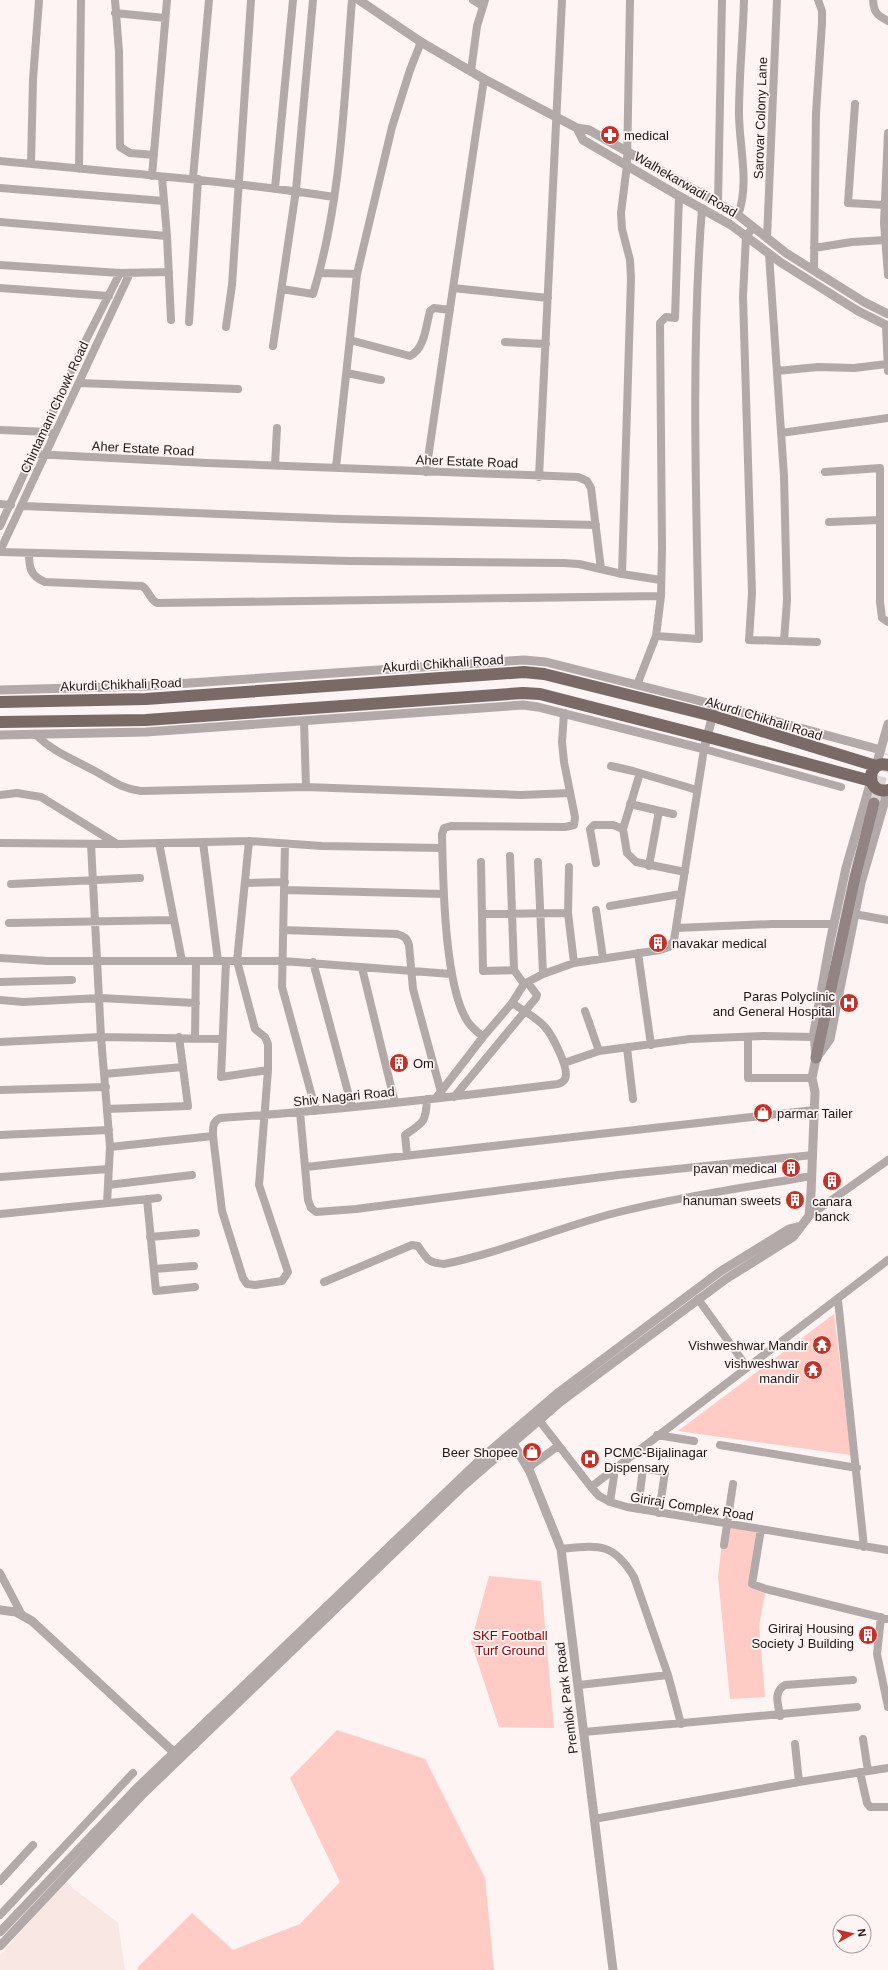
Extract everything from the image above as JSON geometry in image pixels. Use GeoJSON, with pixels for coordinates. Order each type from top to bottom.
{"type":"FeatureCollection","features":[{"type":"Feature","properties":{"kind":"main road","name":"Akurdi Chikhali Road"},"geometry":{"type":"LineString","coordinates":[[0,702],[146,699],[524,672],[544,674],[714,711],[882,766]]}},
{"type":"Feature","properties":{"kind":"main road"},"geometry":{"type":"LineString","coordinates":[[0,722],[146,720],[523,693],[540,694],[871,781],[880,790],[888,790]]}},
{"type":"Feature","properties":{"kind":"main road"},"geometry":{"type":"LineString","coordinates":[[871,781],[871,772],[882,766]]}},
{"type":"Feature","properties":{"kind":"main road"},"geometry":{"type":"LineString","coordinates":[[816,1058],[855,877],[874,803]]}},
{"type":"Feature","properties":{"kind":"street"},"geometry":{"type":"LineString","coordinates":[[31,164],[33,80],[39,0]]}},
{"type":"Feature","properties":{"kind":"street"},"geometry":{"type":"LineString","coordinates":[[79,169],[81,105],[81,0]]}},
{"type":"Feature","properties":{"kind":"street"},"geometry":{"type":"LineString","coordinates":[[115,0],[119,52],[120,148],[130,153],[154,155]]}},
{"type":"Feature","properties":{"kind":"street"},"geometry":{"type":"LineString","coordinates":[[152,176],[167,0]]}},
{"type":"Feature","properties":{"kind":"street"},"geometry":{"type":"LineString","coordinates":[[189,322],[195,178],[209,0]]}},
{"type":"Feature","properties":{"kind":"street"},"geometry":{"type":"LineString","coordinates":[[226,327],[232,285],[251,0]]}},
{"type":"Feature","properties":{"kind":"street"},"geometry":{"type":"LineString","coordinates":[[275,188],[293,0]]}},
{"type":"Feature","properties":{"kind":"street"},"geometry":{"type":"LineString","coordinates":[[273,346],[296,190],[313,0]]}},
{"type":"Feature","properties":{"kind":"street"},"geometry":{"type":"LineString","coordinates":[[282,289],[313,294],[319,273],[334,197],[352,0]]}},
{"type":"Feature","properties":{"kind":"street"},"geometry":{"type":"LineString","coordinates":[[359,0],[421,42],[484,79],[577,128]]}},
{"type":"Feature","properties":{"kind":"street"},"geometry":{"type":"LineString","coordinates":[[471,71],[477,26],[484,3],[473,0]]}},
{"type":"Feature","properties":{"kind":"street"},"geometry":{"type":"LineString","coordinates":[[539,477],[555,117],[562,0]]}},
{"type":"Feature","properties":{"kind":"street"},"geometry":{"type":"LineString","coordinates":[[622,574],[631,278],[630,260],[622,229],[621,213],[627,165],[626,151],[630,0]]}},
{"type":"Feature","properties":{"kind":"street"},"geometry":{"type":"LineString","coordinates":[[718,203],[722,0]]}},
{"type":"Feature","properties":{"kind":"street"},"geometry":{"type":"LineString","coordinates":[[738,215],[743,202],[744,189],[739,113],[744,0]]}},
{"type":"Feature","properties":{"kind":"street","name":"Sarovar Colony Lane"},"geometry":{"type":"LineString","coordinates":[[767,238],[777,0]]}},
{"type":"Feature","properties":{"kind":"street"},"geometry":{"type":"LineString","coordinates":[[814,270],[816,113],[822,23],[822,11],[818,0]]}},
{"type":"Feature","properties":{"kind":"street"},"geometry":{"type":"LineString","coordinates":[[874,0],[874,10],[876,15],[888,21]]}},
{"type":"Feature","properties":{"kind":"street"},"geometry":{"type":"LineString","coordinates":[[115,12],[165,18]]}},
{"type":"Feature","properties":{"kind":"street"},"geometry":{"type":"LineString","coordinates":[[336,467],[357,274],[392,127],[410,70],[421,42]]}},
{"type":"Feature","properties":{"kind":"street"},"geometry":{"type":"LineString","coordinates":[[426,472],[484,79]]}},
{"type":"Feature","properties":{"kind":"street"},"geometry":{"type":"LineString","coordinates":[[854,104],[848,203],[884,205]]}},
{"type":"Feature","properties":{"kind":"street","name":"Walhekarwadi Road"},"geometry":{"type":"LineString","coordinates":[[577,128],[589,130],[718,203],[738,215],[786,253],[884,312]]}},
{"type":"Feature","properties":{"kind":"street","name":"Walhekarwadi Road"},"geometry":{"type":"LineString","coordinates":[[577,128],[583,140],[731,225],[769,254],[858,311],[887,326]]}},
{"type":"Feature","properties":{"kind":"street"},"geometry":{"type":"LineString","coordinates":[[888,133],[884,205],[888,275]]}},
{"type":"Feature","properties":{"kind":"street"},"geometry":{"type":"LineString","coordinates":[[0,162],[162,177],[195,178],[296,190],[334,197]]}},
{"type":"Feature","properties":{"kind":"street"},"geometry":{"type":"LineString","coordinates":[[162,177],[167,236],[171,320]]}},
{"type":"Feature","properties":{"kind":"street"},"geometry":{"type":"LineString","coordinates":[[0,188],[164,201]]}},
{"type":"Feature","properties":{"kind":"street"},"geometry":{"type":"LineString","coordinates":[[637,685],[656,636],[660,596],[660,323],[666,317],[675,318],[679,196]]}},
{"type":"Feature","properties":{"kind":"street"},"geometry":{"type":"LineString","coordinates":[[656,636],[698,639],[695,412],[697,269],[702,208]]}},
{"type":"Feature","properties":{"kind":"street"},"geometry":{"type":"LineString","coordinates":[[0,222],[167,236]]}},
{"type":"Feature","properties":{"kind":"street"},"geometry":{"type":"LineString","coordinates":[[753,228],[746,236],[743,297],[752,593],[749,640],[817,642]]}},
{"type":"Feature","properties":{"kind":"street"},"geometry":{"type":"LineString","coordinates":[[814,248],[852,242],[885,240]]}},
{"type":"Feature","properties":{"kind":"street"},"geometry":{"type":"LineString","coordinates":[[769,254],[781,433],[787,600],[784,642]]}},
{"type":"Feature","properties":{"kind":"street"},"geometry":{"type":"LineString","coordinates":[[0,265],[130,274],[169,272]]}},
{"type":"Feature","properties":{"kind":"street","name":"Chintamani Chowk Road"},"geometry":{"type":"LineString","coordinates":[[0,526],[86,340],[110,296],[120,273]]}},
{"type":"Feature","properties":{"kind":"street"},"geometry":{"type":"LineString","coordinates":[[319,273],[357,274]]}},
{"type":"Feature","properties":{"kind":"street","name":"Chintamani Chowk Road"},"geometry":{"type":"LineString","coordinates":[[0,551],[130,274]]}},
{"type":"Feature","properties":{"kind":"street"},"geometry":{"type":"LineString","coordinates":[[0,288],[110,296]]}},
{"type":"Feature","properties":{"kind":"street"},"geometry":{"type":"LineString","coordinates":[[453,288],[548,298]]}},
{"type":"Feature","properties":{"kind":"street"},"geometry":{"type":"LineString","coordinates":[[350,340],[410,356],[416,353],[420,348],[430,311],[434,308],[450,310]]}},
{"type":"Feature","properties":{"kind":"street"},"geometry":{"type":"LineString","coordinates":[[875,320],[884,312]]}},
{"type":"Feature","properties":{"kind":"street"},"geometry":{"type":"LineString","coordinates":[[777,371],[818,367],[888,367],[887,326]]}},
{"type":"Feature","properties":{"kind":"street"},"geometry":{"type":"LineString","coordinates":[[505,342],[546,344]]}},
{"type":"Feature","properties":{"kind":"street"},"geometry":{"type":"LineString","coordinates":[[347,373],[381,380]]}},
{"type":"Feature","properties":{"kind":"street"},"geometry":{"type":"LineString","coordinates":[[78,383],[238,389]]}},
{"type":"Feature","properties":{"kind":"street"},"geometry":{"type":"LineString","coordinates":[[781,433],[888,418]]}},
{"type":"Feature","properties":{"kind":"street"},"geometry":{"type":"LineString","coordinates":[[275,465],[276,428]]}},
{"type":"Feature","properties":{"kind":"street"},"geometry":{"type":"LineString","coordinates":[[0,430],[56,432]]}},
{"type":"Feature","properties":{"kind":"street","name":"Aher Estate Road"},"geometry":{"type":"LineString","coordinates":[[34,454],[45,456],[336,467],[539,477],[578,477],[587,481],[591,488],[596,525]]}},
{"type":"Feature","properties":{"kind":"street"},"geometry":{"type":"LineString","coordinates":[[825,472],[880,468],[881,611],[882,618],[888,622]]}},
{"type":"Feature","properties":{"kind":"street"},"geometry":{"type":"LineString","coordinates":[[0,504],[11,504]]}},
{"type":"Feature","properties":{"kind":"street"},"geometry":{"type":"LineString","coordinates":[[22,506],[341,520],[596,525],[601,569]]}},
{"type":"Feature","properties":{"kind":"street"},"geometry":{"type":"LineString","coordinates":[[829,522],[880,520]]}},
{"type":"Feature","properties":{"kind":"street"},"geometry":{"type":"LineString","coordinates":[[0,551],[350,562],[563,563],[661,580]]}},
{"type":"Feature","properties":{"kind":"street"},"geometry":{"type":"LineString","coordinates":[[29,552],[29,567],[33,575],[45,582],[142,586],[146,589],[153,601],[157,603],[660,596]]}},
{"type":"Feature","properties":{"kind":"street"},"geometry":{"type":"LineString","coordinates":[[0,690],[146,686],[524,660],[546,662],[637,685],[714,711],[881,750]]}},
{"type":"Feature","properties":{"kind":"street"},"geometry":{"type":"LineString","coordinates":[[0,735],[146,732],[511,706],[538,707],[841,787]]}},
{"type":"Feature","properties":{"kind":"street"},"geometry":{"type":"LineString","coordinates":[[439,1095],[526,984],[543,974],[574,963],[669,947],[674,940],[704,750],[714,711]]}},
{"type":"Feature","properties":{"kind":"street"},"geometry":{"type":"LineString","coordinates":[[483,1037],[467,1021],[451,974],[444,894],[442,834],[444,828],[451,826],[571,827],[576,821],[562,742],[564,714]]}},
{"type":"Feature","properties":{"kind":"street"},"geometry":{"type":"LineString","coordinates":[[304,721],[306,787]]}},
{"type":"Feature","properties":{"kind":"street"},"geometry":{"type":"LineString","coordinates":[[882,766],[881,750],[888,724]]}},
{"type":"Feature","properties":{"kind":"street"},"geometry":{"type":"LineString","coordinates":[[35,734],[56,752],[130,790],[306,787],[521,795],[570,793]]}},
{"type":"Feature","properties":{"kind":"street"},"geometry":{"type":"LineString","coordinates":[[611,766],[698,790]]}},
{"type":"Feature","properties":{"kind":"street"},"geometry":{"type":"LineString","coordinates":[[640,773],[623,829],[627,853],[630,858],[636,862],[649,866],[685,872]]}},
{"type":"Feature","properties":{"kind":"street"},"geometry":{"type":"LineString","coordinates":[[809,1216],[815,1092],[812,1078],[816,1058],[814,1032],[846,868],[871,781]]}},
{"type":"Feature","properties":{"kind":"street"},"geometry":{"type":"LineString","coordinates":[[816,1058],[830,1039],[861,883],[888,790]]}},
{"type":"Feature","properties":{"kind":"street"},"geometry":{"type":"LineString","coordinates":[[0,794],[17,793],[41,796],[118,844]]}},
{"type":"Feature","properties":{"kind":"street"},"geometry":{"type":"LineString","coordinates":[[630,804],[673,814]]}},
{"type":"Feature","properties":{"kind":"street"},"geometry":{"type":"LineString","coordinates":[[649,866],[659,811]]}},
{"type":"Feature","properties":{"kind":"street"},"geometry":{"type":"LineString","coordinates":[[596,863],[590,829],[594,825],[613,825],[623,829]]}},
{"type":"Feature","properties":{"kind":"street"},"geometry":{"type":"LineString","coordinates":[[0,843],[118,844],[249,841],[285,844],[442,848]]}},
{"type":"Feature","properties":{"kind":"street"},"geometry":{"type":"LineString","coordinates":[[110,1147],[212,1136],[222,1211],[243,1278],[247,1284],[255,1285],[282,1281],[288,1272],[287,1266],[259,1185],[268,1070],[268,1044],[265,1037],[255,1029],[237,961],[249,841]]}},
{"type":"Feature","properties":{"kind":"street"},"geometry":{"type":"LineString","coordinates":[[203,842],[222,961],[221,1077],[268,1070]]}},
{"type":"Feature","properties":{"kind":"street"},"geometry":{"type":"LineString","coordinates":[[159,843],[182,961]]}},
{"type":"Feature","properties":{"kind":"street"},"geometry":{"type":"LineString","coordinates":[[91,844],[101,1037],[110,1147],[107,1203]]}},
{"type":"Feature","properties":{"kind":"street"},"geometry":{"type":"LineString","coordinates":[[285,844],[282,986],[285,1002],[316,1111]]}},
{"type":"Feature","properties":{"kind":"street"},"geometry":{"type":"LineString","coordinates":[[454,1097],[537,996],[514,970],[510,856]]}},
{"type":"Feature","properties":{"kind":"street"},"geometry":{"type":"LineString","coordinates":[[481,862],[483,971],[514,970]]}},
{"type":"Feature","properties":{"kind":"street"},"geometry":{"type":"LineString","coordinates":[[538,862],[543,974]]}},
{"type":"Feature","properties":{"kind":"street"},"geometry":{"type":"LineString","coordinates":[[569,867],[568,913],[574,963]]}},
{"type":"Feature","properties":{"kind":"street"},"geometry":{"type":"LineString","coordinates":[[11,884],[140,878]]}},
{"type":"Feature","properties":{"kind":"street"},"geometry":{"type":"LineString","coordinates":[[244,883],[444,894]]}},
{"type":"Feature","properties":{"kind":"street"},"geometry":{"type":"LineString","coordinates":[[610,906],[681,894]]}},
{"type":"Feature","properties":{"kind":"street"},"geometry":{"type":"LineString","coordinates":[[596,910],[603,958]]}},
{"type":"Feature","properties":{"kind":"street"},"geometry":{"type":"LineString","coordinates":[[483,914],[568,913]]}},
{"type":"Feature","properties":{"kind":"street"},"geometry":{"type":"LineString","coordinates":[[854,914],[888,920]]}},
{"type":"Feature","properties":{"kind":"street"},"geometry":{"type":"LineString","coordinates":[[9,923],[96,920],[173,920]]}},
{"type":"Feature","properties":{"kind":"street"},"geometry":{"type":"LineString","coordinates":[[676,928],[772,924],[834,924]]}},
{"type":"Feature","properties":{"kind":"street"},"geometry":{"type":"LineString","coordinates":[[283,930],[404,936],[409,945],[412,989],[439,1095]]}},
{"type":"Feature","properties":{"kind":"street"},"geometry":{"type":"LineString","coordinates":[[638,953],[651,1045]]}},
{"type":"Feature","properties":{"kind":"street"},"geometry":{"type":"LineString","coordinates":[[0,958],[48,961],[98,960],[196,962],[282,960],[410,972],[451,974]]}},
{"type":"Feature","properties":{"kind":"street"},"geometry":{"type":"LineString","coordinates":[[195,1038],[196,962]]}},
{"type":"Feature","properties":{"kind":"street"},"geometry":{"type":"LineString","coordinates":[[312,962],[352,1107]]}},
{"type":"Feature","properties":{"kind":"street"},"geometry":{"type":"LineString","coordinates":[[362,968],[395,1103]]}},
{"type":"Feature","properties":{"kind":"street"},"geometry":{"type":"LineString","coordinates":[[0,982],[72,980]]}},
{"type":"Feature","properties":{"kind":"street"},"geometry":{"type":"LineString","coordinates":[[0,1000],[23,1002],[100,998],[196,1003]]}},
{"type":"Feature","properties":{"kind":"street"},"geometry":{"type":"LineString","coordinates":[[512,1003],[532,1015],[546,1028],[555,1042],[564,1063],[599,1051],[690,1039],[814,1037]]}},
{"type":"Feature","properties":{"kind":"street"},"geometry":{"type":"LineString","coordinates":[[585,1011],[599,1051]]}},
{"type":"Feature","properties":{"kind":"street"},"geometry":{"type":"LineString","coordinates":[[0,1042],[101,1037],[179,1037],[222,1039]]}},
{"type":"Feature","properties":{"kind":"street"},"geometry":{"type":"LineString","coordinates":[[107,1108],[188,1106],[179,1037]]}},
{"type":"Feature","properties":{"kind":"street"},"geometry":{"type":"LineString","coordinates":[[748,1037],[748,1078],[812,1078]]}},
{"type":"Feature","properties":{"kind":"street"},"geometry":{"type":"LineString","coordinates":[[627,1048],[633,1099]]}},
{"type":"Feature","properties":{"kind":"street","name":"Shiv Nagari Road"},"geometry":{"type":"LineString","coordinates":[[212,1136],[213,1124],[220,1118],[316,1111],[427,1099],[439,1095],[454,1097],[558,1084],[566,1078],[564,1063]]}},
{"type":"Feature","properties":{"kind":"street"},"geometry":{"type":"LineString","coordinates":[[104,1074],[182,1067]]}},
{"type":"Feature","properties":{"kind":"street"},"geometry":{"type":"LineString","coordinates":[[0,1090],[106,1087]]}},
{"type":"Feature","properties":{"kind":"street"},"geometry":{"type":"LineString","coordinates":[[407,1155],[405,1135],[423,1123],[426,1117],[427,1099]]}},
{"type":"Feature","properties":{"kind":"street"},"geometry":{"type":"LineString","coordinates":[[306,1167],[814,1110]]}},
{"type":"Feature","properties":{"kind":"street"},"geometry":{"type":"LineString","coordinates":[[300,1112],[308,1200],[311,1208],[316,1212],[356,1209],[618,1175],[813,1155]]}},
{"type":"Feature","properties":{"kind":"street"},"geometry":{"type":"LineString","coordinates":[[0,1135],[109,1130]]}},
{"type":"Feature","properties":{"kind":"street"},"geometry":{"type":"LineString","coordinates":[[0,1932],[137,1788],[178,1755],[463,1486],[515,1443],[559,1403],[726,1278],[794,1237],[800,1226],[809,1216],[888,1160]]}},
{"type":"Feature","properties":{"kind":"street"},"geometry":{"type":"LineString","coordinates":[[0,1177],[108,1169]]}},
{"type":"Feature","properties":{"kind":"street"},"geometry":{"type":"LineString","coordinates":[[108,1185],[192,1175]]}},
{"type":"Feature","properties":{"kind":"street"},"geometry":{"type":"LineString","coordinates":[[324,1282],[412,1245],[418,1246],[428,1260],[435,1264],[444,1264],[499,1251],[571,1226],[622,1212],[812,1176]]}},
{"type":"Feature","properties":{"kind":"street"},"geometry":{"type":"LineString","coordinates":[[0,1214],[158,1198]]}},
{"type":"Feature","properties":{"kind":"street"},"geometry":{"type":"LineString","coordinates":[[147,1199],[156,1291],[195,1287]]}},
{"type":"Feature","properties":{"kind":"street"},"geometry":{"type":"LineString","coordinates":[[0,1946],[178,1755],[457,1480],[533,1413],[722,1271],[789,1229],[800,1226]]}},
{"type":"Feature","properties":{"kind":"street"},"geometry":{"type":"LineString","coordinates":[[150,1237],[196,1233]]}},
{"type":"Feature","properties":{"kind":"street"},"geometry":{"type":"LineString","coordinates":[[591,1487],[657,1435],[838,1300],[888,1260]]}},
{"type":"Feature","properties":{"kind":"street"},"geometry":{"type":"LineString","coordinates":[[154,1269],[194,1266]]}},
{"type":"Feature","properties":{"kind":"street"},"geometry":{"type":"LineString","coordinates":[[698,1298],[747,1367]]}},
{"type":"Feature","properties":{"kind":"street"},"geometry":{"type":"LineString","coordinates":[[838,1300],[857,1468],[864,1547]]}},
{"type":"Feature","properties":{"kind":"street","name":"Giriraj Complex Road"},"geometry":{"type":"LineString","coordinates":[[533,1413],[591,1487],[599,1496],[610,1502],[638,1509],[727,1525],[888,1550]]}},
{"type":"Feature","properties":{"kind":"street"},"geometry":{"type":"LineString","coordinates":[[657,1435],[694,1441]]}},
{"type":"Feature","properties":{"kind":"street","name":"Premlok Park Road"},"geometry":{"type":"LineString","coordinates":[[507,1436],[515,1443],[528,1468],[561,1549],[613,1970]]}},
{"type":"Feature","properties":{"kind":"street"},"geometry":{"type":"LineString","coordinates":[[720,1445],[857,1468]]}},
{"type":"Feature","properties":{"kind":"street"},"geometry":{"type":"LineString","coordinates":[[528,1468],[558,1446]]}},
{"type":"Feature","properties":{"kind":"street"},"geometry":{"type":"LineString","coordinates":[[638,1509],[643,1468],[665,1472],[659,1513]]}},
{"type":"Feature","properties":{"kind":"street"},"geometry":{"type":"LineString","coordinates":[[610,1502],[614,1476]]}},
{"type":"Feature","properties":{"kind":"street"},"geometry":{"type":"LineString","coordinates":[[724,1545],[733,1484]]}},
{"type":"Feature","properties":{"kind":"street"},"geometry":{"type":"LineString","coordinates":[[761,1530],[752,1584],[884,1618],[877,1654],[888,1708]]}},
{"type":"Feature","properties":{"kind":"street"},"geometry":{"type":"LineString","coordinates":[[561,1549],[585,1546],[599,1547],[611,1551],[627,1566],[634,1577],[668,1675],[681,1724]]}},
{"type":"Feature","properties":{"kind":"street"},"geometry":{"type":"LineString","coordinates":[[0,1573],[22,1615]]}},
{"type":"Feature","properties":{"kind":"street"},"geometry":{"type":"LineString","coordinates":[[0,1610],[22,1615],[42,1628],[178,1755]]}},
{"type":"Feature","properties":{"kind":"street"},"geometry":{"type":"LineString","coordinates":[[579,1685],[668,1675]]}},
{"type":"Feature","properties":{"kind":"street"},"geometry":{"type":"LineString","coordinates":[[780,1716],[777,1693],[779,1689],[786,1685],[853,1680]]}},
{"type":"Feature","properties":{"kind":"street"},"geometry":{"type":"LineString","coordinates":[[584,1732],[780,1716],[857,1707]]}},
{"type":"Feature","properties":{"kind":"street"},"geometry":{"type":"LineString","coordinates":[[864,1738],[864,1771],[867,1803],[870,1807],[888,1807]]}},
{"type":"Feature","properties":{"kind":"street"},"geometry":{"type":"LineString","coordinates":[[795,1744],[799,1782]]}},
{"type":"Feature","properties":{"kind":"street"},"geometry":{"type":"LineString","coordinates":[[594,1819],[799,1782],[888,1768]]}},
{"type":"Feature","properties":{"kind":"street"},"geometry":{"type":"LineString","coordinates":[[0,1914],[133,1773]]}},
{"type":"Feature","properties":{"kind":"street"},"geometry":{"type":"LineString","coordinates":[[0,1881],[33,1845]]}},
{"type":"Feature","properties":{"kind":"shaded area"},"geometry":{"type":"Polygon","coordinates":[[[65,1882],[118,1923],[125,1970],[0,1970],[0,1955],[65,1882]]]}},
{"type":"Feature","properties":{"kind":"green space"},"geometry":{"type":"Polygon","coordinates":[[[834,1314],[851,1455],[678,1431],[834,1314]]]}},
{"type":"Feature","properties":{"kind":"green space"},"geometry":{"type":"Polygon","coordinates":[[[724,1525],[761,1529],[752,1583],[766,1589],[759,1626],[765,1697],[730,1699],[718,1577],[724,1525]]]}},
{"type":"Feature","properties":{"kind":"green space","name":"SKF Football Turf Ground"},"geometry":{"type":"Polygon","coordinates":[[[489,1576],[541,1581],[554,1728],[499,1727],[471,1642],[489,1576]]]}},
{"type":"Feature","properties":{"kind":"green space"},"geometry":{"type":"Polygon","coordinates":[[[337,1730],[425,1759],[485,1878],[494,1970],[138,1970],[138,1967],[192,1913],[233,1950],[300,1924],[340,1882],[290,1778],[337,1730]]]}},
{"type":"Feature","properties":{"kind":"tunnel"},"geometry":{"type":"LineString","coordinates":[[874,803],[888,754]]}},
{"type":"Feature","properties":{"kind":"place","name":"medical"},"geometry":{"type":"Point","coordinates":[610,135]}},
{"type":"Feature","properties":{"kind":"place","name":"navakar medical"},"geometry":{"type":"Point","coordinates":[658,943]}},
{"type":"Feature","properties":{"kind":"place","name":"Paras Polyclinic and General Hospital"},"geometry":{"type":"Point","coordinates":[849,1003]}},
{"type":"Feature","properties":{"kind":"place","name":"Om"},"geometry":{"type":"Point","coordinates":[399,1063]}},
{"type":"Feature","properties":{"kind":"place","name":"parmar Tailer"},"geometry":{"type":"Point","coordinates":[763,1113]}},
{"type":"Feature","properties":{"kind":"place","name":"pavan medical"},"geometry":{"type":"Point","coordinates":[791,1168]}},
{"type":"Feature","properties":{"kind":"place","name":"canara banck"},"geometry":{"type":"Point","coordinates":[832,1181]}},
{"type":"Feature","properties":{"kind":"place","name":"hanuman sweets"},"geometry":{"type":"Point","coordinates":[795,1200]}},
{"type":"Feature","properties":{"kind":"place","name":"Vishweshwar Mandir"},"geometry":{"type":"Point","coordinates":[822,1345]}},
{"type":"Feature","properties":{"kind":"place","name":"vishweshwar mandir"},"geometry":{"type":"Point","coordinates":[813,1370]}},
{"type":"Feature","properties":{"kind":"place","name":"Beer Shopee"},"geometry":{"type":"Point","coordinates":[532,1452]}},
{"type":"Feature","properties":{"kind":"place","name":"PCMC-Bijalinagar Dispensary"},"geometry":{"type":"Point","coordinates":[590,1459]}},
{"type":"Feature","properties":{"kind":"place","name":"Giriraj Housing Society J Building"},"geometry":{"type":"Point","coordinates":[868,1635]}}]}
